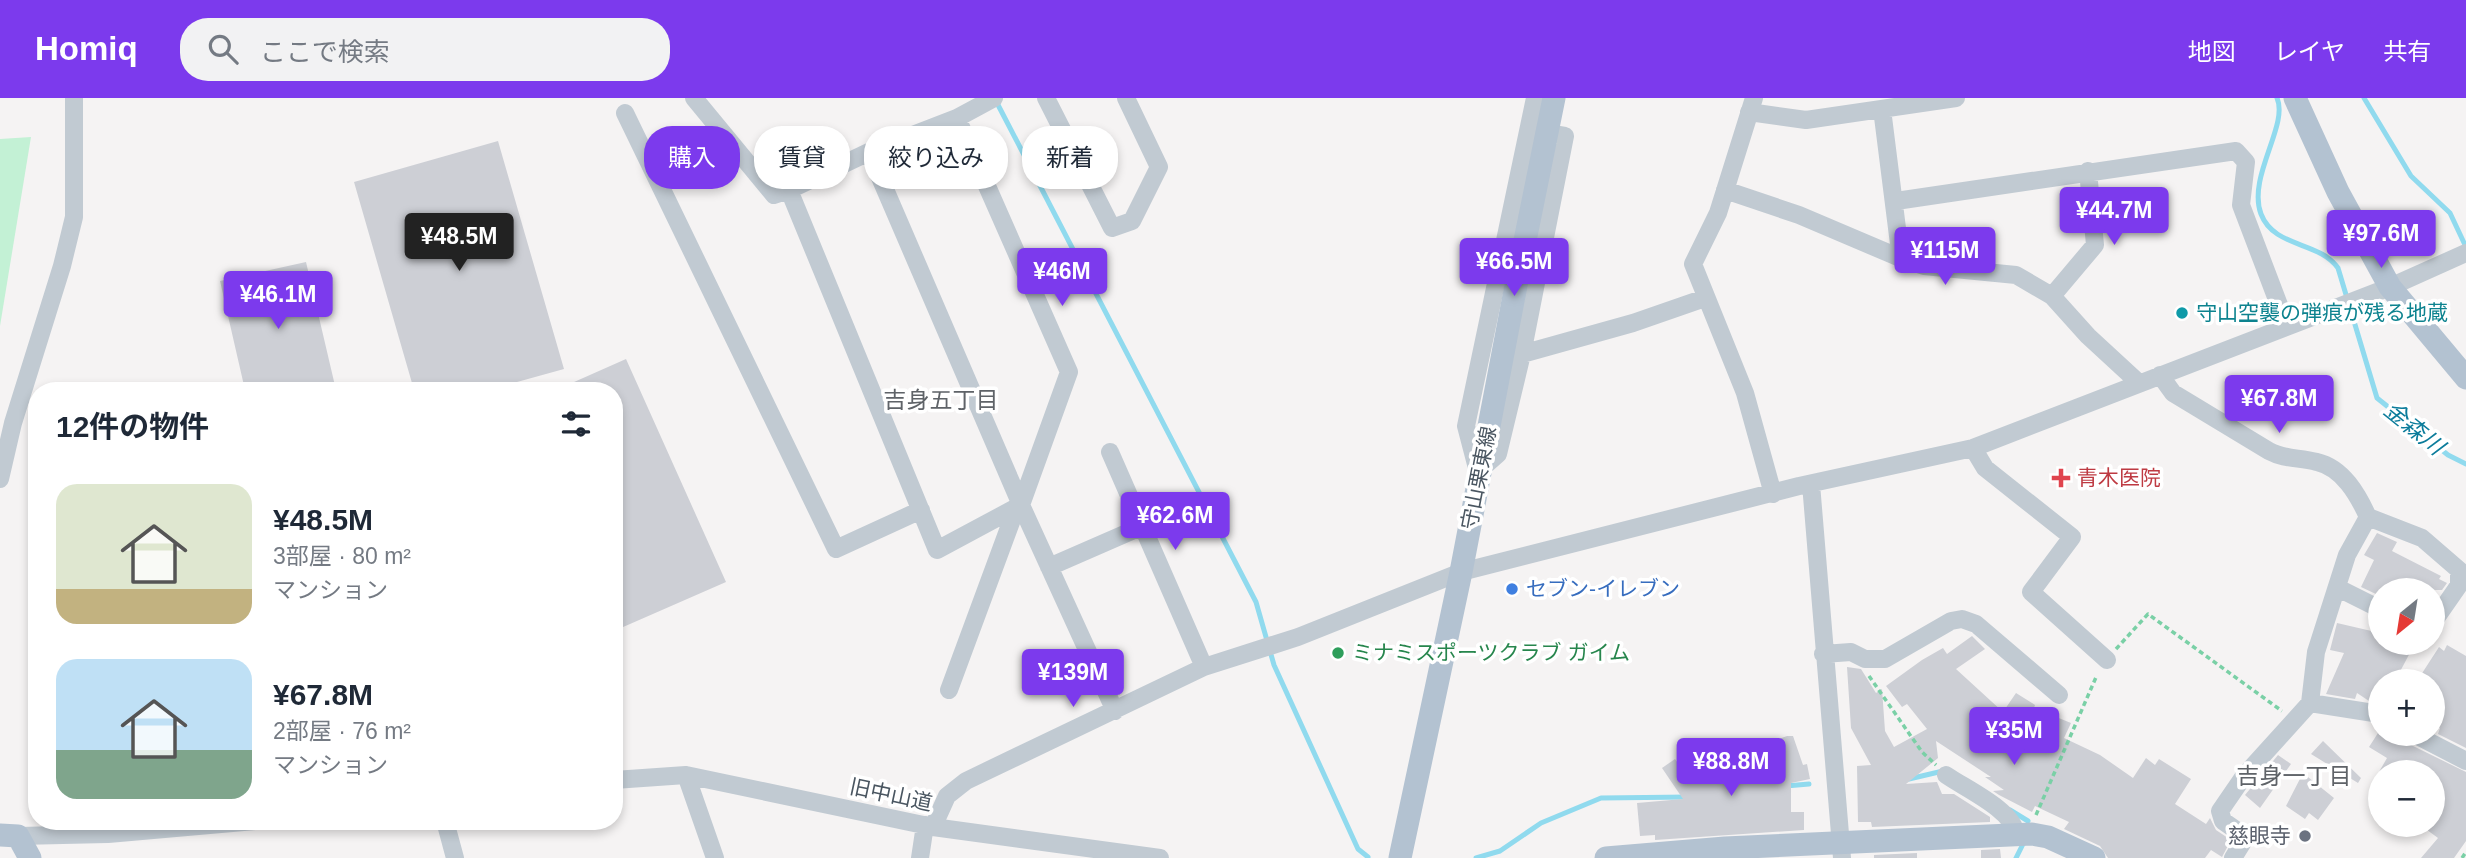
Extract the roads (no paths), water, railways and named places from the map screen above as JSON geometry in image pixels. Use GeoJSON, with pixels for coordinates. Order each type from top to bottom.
{"type":"FeatureCollection","features":[{"type":"Feature","properties":{"kind":"main road","name":"守山栗東線"},"geometry":{"type":"LineString","coordinates":[[1400,858],[1461,572],[1554,98]]}},
{"type":"Feature","properties":{"kind":"main road"},"geometry":{"type":"LineString","coordinates":[[2295,98],[2338,192],[2390,287],[2466,378]]}},
{"type":"Feature","properties":{"kind":"main road"},"geometry":{"type":"LineString","coordinates":[[1606,858],[1840,851],[2024,834],[2055,839],[2094,858]]}},
{"type":"Feature","properties":{"kind":"main road"},"geometry":{"type":"LineString","coordinates":[[9,835],[30,858]]}},
{"type":"Feature","properties":{"kind":"street"},"geometry":{"type":"LineString","coordinates":[[0,479],[13,423],[62,266],[74,217],[74,98]]}},
{"type":"Feature","properties":{"kind":"street"},"geometry":{"type":"LineString","coordinates":[[694,98],[774,195],[864,154]]}},
{"type":"Feature","properties":{"kind":"street"},"geometry":{"type":"LineString","coordinates":[[1046,98],[1112,228],[1132,221],[1158,167],[1126,98]]}},
{"type":"Feature","properties":{"kind":"street"},"geometry":{"type":"LineString","coordinates":[[1480,474],[1466,426],[1535,98]]}},
{"type":"Feature","properties":{"kind":"street"},"geometry":{"type":"LineString","coordinates":[[1773,494],[1745,393],[1693,264],[1718,213],[1752,105],[1806,120],[1956,98]]}},
{"type":"Feature","properties":{"kind":"street"},"geometry":{"type":"LineString","coordinates":[[936,126],[991,99]]}},
{"type":"Feature","properties":{"kind":"street"},"geometry":{"type":"LineString","coordinates":[[1882,109],[1896,201],[1900,252],[1905,260]]}},
{"type":"Feature","properties":{"kind":"street"},"geometry":{"type":"LineString","coordinates":[[625,113],[836,549],[921,510]]}},
{"type":"Feature","properties":{"kind":"street"},"geometry":{"type":"LineString","coordinates":[[949,690],[1069,372],[957,118]]}},
{"type":"Feature","properties":{"kind":"street"},"geometry":{"type":"LineString","coordinates":[[1480,474],[1498,454],[1522,354],[1564,136],[1528,129]]}},
{"type":"Feature","properties":{"kind":"street"},"geometry":{"type":"LineString","coordinates":[[1896,201],[2236,152],[2246,162],[2241,205],[2287,326]]}},
{"type":"Feature","properties":{"kind":"street"},"geometry":{"type":"LineString","coordinates":[[2052,296],[2095,245],[2088,172]]}},
{"type":"Feature","properties":{"kind":"street"},"geometry":{"type":"LineString","coordinates":[[885,189],[1019,505],[1115,711]]}},
{"type":"Feature","properties":{"kind":"street"},"geometry":{"type":"LineString","coordinates":[[789,190],[937,550],[1019,505]]}},
{"type":"Feature","properties":{"kind":"street"},"geometry":{"type":"LineString","coordinates":[[1726,190],[1799,215],[1924,266],[2016,275],[2052,296],[2088,336],[2139,383]]}},
{"type":"Feature","properties":{"kind":"street"},"geometry":{"type":"LineString","coordinates":[[920,858],[929,826],[947,796],[966,781],[1204,667],[1269,646],[1461,572],[1811,484],[1973,448],[2390,287],[2462,255]]}},
{"type":"Feature","properties":{"kind":"street"},"geometry":{"type":"LineString","coordinates":[[1522,354],[1633,323],[1705,298]]}},
{"type":"Feature","properties":{"kind":"street"},"geometry":{"type":"LineString","coordinates":[[2160,375],[2173,393],[2285,460],[2319,462],[2352,485],[2368,517],[2422,538],[2459,570],[2459,585],[2445,605]]}},
{"type":"Feature","properties":{"kind":"street"},"geometry":{"type":"LineString","coordinates":[[1973,448],[1985,468],[2072,537],[2031,592],[2107,660]]}},
{"type":"Feature","properties":{"kind":"street"},"geometry":{"type":"LineString","coordinates":[[1110,452],[1204,667]]}},
{"type":"Feature","properties":{"kind":"street"},"geometry":{"type":"LineString","coordinates":[[1811,484],[1840,851]]}},
{"type":"Feature","properties":{"kind":"street"},"geometry":{"type":"LineString","coordinates":[[2233,858],[2246,837],[2223,821],[2220,811],[2244,776],[2310,703],[2316,652],[2347,555],[2368,517]]}},
{"type":"Feature","properties":{"kind":"street"},"geometry":{"type":"LineString","coordinates":[[1049,567],[1143,526]]}},
{"type":"Feature","properties":{"kind":"street"},"geometry":{"type":"LineString","coordinates":[[2338,588],[2368,602]]}},
{"type":"Feature","properties":{"kind":"street"},"geometry":{"type":"LineString","coordinates":[[1823,654],[1851,652],[1865,659],[1885,659],[1951,621],[1962,619],[1976,624],[2059,695]]}},
{"type":"Feature","properties":{"kind":"street"},"geometry":{"type":"LineString","coordinates":[[2310,703],[2368,712]]}},
{"type":"Feature","properties":{"kind":"street"},"geometry":{"type":"LineString","coordinates":[[2437,746],[2466,761]]}},
{"type":"Feature","properties":{"kind":"street"},"geometry":{"type":"LineString","coordinates":[[1943,772],[2005,814],[2024,834]]}},
{"type":"Feature","properties":{"kind":"street"},"geometry":{"type":"LineString","coordinates":[[685,775],[715,858]]}},
{"type":"Feature","properties":{"kind":"street","name":"旧中山道"},"geometry":{"type":"LineString","coordinates":[[623,779],[685,775],[929,826],[1160,858]]}},
{"type":"Feature","properties":{"kind":"street"},"geometry":{"type":"LineString","coordinates":[[9,835],[108,834],[153,830]]}},
{"type":"Feature","properties":{"kind":"street"},"geometry":{"type":"LineString","coordinates":[[447,830],[455,858]]}},
{"type":"Feature","properties":{"kind":"waterway","name":"金森川"},"geometry":{"type":"LineString","coordinates":[[2277,98],[2278,122],[2259,184],[2261,214],[2267,225],[2276,233],[2320,253],[2338,268],[2377,398],[2448,455],[2466,464]]}},
{"type":"Feature","properties":{"kind":"waterway"},"geometry":{"type":"LineString","coordinates":[[2364,98],[2411,176],[2450,213],[2466,247]]}},
{"type":"Feature","properties":{"kind":"waterway"},"geometry":{"type":"LineString","coordinates":[[996,101],[1256,602],[1274,665],[1358,849],[1368,857]]}},
{"type":"Feature","properties":{"kind":"waterway"},"geometry":{"type":"LineString","coordinates":[[1909,779],[1943,771]]}},
{"type":"Feature","properties":{"kind":"waterway"},"geometry":{"type":"LineString","coordinates":[[1786,786],[1809,784]]}},
{"type":"Feature","properties":{"kind":"waterway"},"geometry":{"type":"LineString","coordinates":[[1476,858],[1500,851],[1541,823],[1601,798],[1689,797]]}},
{"type":"Feature","properties":{"kind":"waterway"},"geometry":{"type":"LineString","coordinates":[[2010,810],[2028,821]]}},
{"type":"Feature","properties":{"kind":"waterway"},"geometry":{"type":"LineString","coordinates":[[2016,858],[2024,842]]}},
{"type":"Feature","properties":{"kind":"place","name":"守山空襲の弾痕が残る地蔵"},"geometry":{"type":"Point","coordinates":[2182,313]}},
{"type":"Feature","properties":{"kind":"place","name":"青木医院"},"geometry":{"type":"Point","coordinates":[2061,478]}},
{"type":"Feature","properties":{"kind":"place","name":"セブン-イレブン"},"geometry":{"type":"Point","coordinates":[1512,589]}},
{"type":"Feature","properties":{"kind":"place","name":"ミナミスポーツクラブ ガイム"},"geometry":{"type":"Point","coordinates":[1338,653]}},
{"type":"Feature","properties":{"kind":"place","name":"慈眼寺"},"geometry":{"type":"Point","coordinates":[2305,836]}},
{"type":"Feature","properties":{"kind":"district","name":"吉身五丁目"},"geometry":{"type":"Point","coordinates":[941,400]}},
{"type":"Feature","properties":{"kind":"district","name":"吉身一丁目"},"geometry":{"type":"Point","coordinates":[2294,776]}}]}
